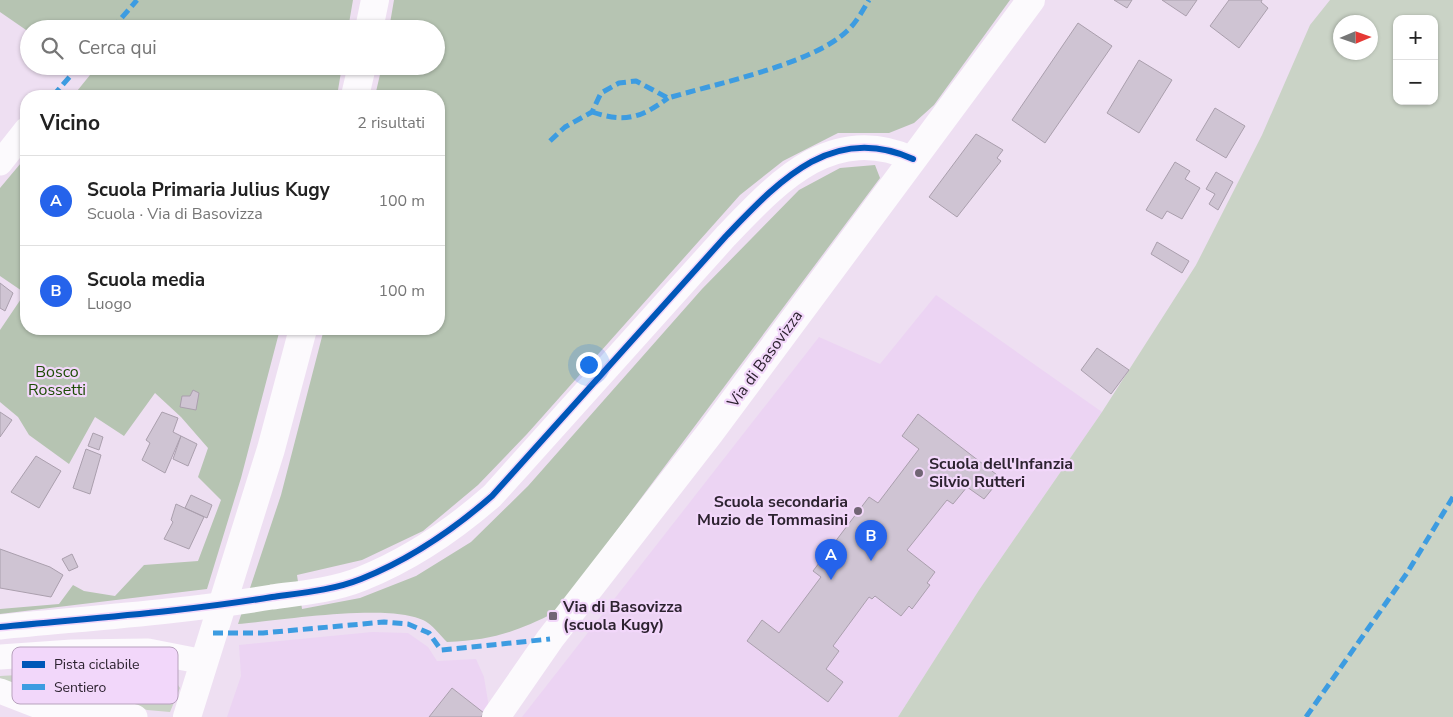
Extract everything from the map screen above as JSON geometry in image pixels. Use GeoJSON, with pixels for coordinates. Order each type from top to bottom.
{"type":"FeatureCollection","features":[{"type":"Feature","properties":{"kind":"main road"},"geometry":{"type":"LineString","coordinates":[[371,20],[375,0]]}},
{"type":"Feature","properties":{"kind":"main road","name":"Via di Basovizza"},"geometry":{"type":"LineString","coordinates":[[496,717],[550,639],[710,433],[1031,0]]}},
{"type":"Feature","properties":{"kind":"main road"},"geometry":{"type":"LineString","coordinates":[[356,90],[360,75]]}},
{"type":"Feature","properties":{"kind":"main road"},"geometry":{"type":"LineString","coordinates":[[187,717],[271,449],[301,335]]}},
{"type":"Feature","properties":{"kind":"street"},"geometry":{"type":"LineString","coordinates":[[0,163],[20,138]]}},
{"type":"Feature","properties":{"kind":"street"},"geometry":{"type":"LineString","coordinates":[[0,627],[234,604],[360,580],[406,559],[459,526],[492,496],[530,457],[726,236],[762,199],[790,175],[815,159],[839,150],[859,147],[879,147],[913,159]]}},
{"type":"Feature","properties":{"kind":"street"},"geometry":{"type":"LineString","coordinates":[[178,657],[204,662]]}},
{"type":"Feature","properties":{"kind":"street"},"geometry":{"type":"LineString","coordinates":[[0,691],[12,696]]}},
{"type":"Feature","properties":{"kind":"street"},"geometry":{"type":"LineString","coordinates":[[33,704],[41,707],[106,709],[135,717]]}},
{"type":"Feature","properties":{"kind":"shaded area"},"geometry":{"type":"Polygon","coordinates":[[[1330,0],[1453,0],[1453,717],[898,717],[979,590],[1102,412],[1196,265],[1262,135],[1310,25],[1330,0]]]}},
{"type":"Feature","properties":{"kind":"shaded area","name":"Scuola secondaria Muzio de Tommasini"},"geometry":{"type":"Polygon","coordinates":[[[936,295],[1102,412],[979,590],[898,717],[522,717],[819,337],[880,364],[936,295]]]}},
{"type":"Feature","properties":{"kind":"shaded area"},"geometry":{"type":"Polygon","coordinates":[[[372,632],[408,633],[428,647],[437,661],[476,659],[484,677],[489,707],[481,717],[227,717],[241,676],[239,645],[372,632]]]}},
{"type":"Feature","properties":{"kind":"shaded area"},"geometry":{"type":"Polygon","coordinates":[[[12,675],[12,684],[0,678],[0,676],[12,675]]]}},
{"type":"Feature","properties":{"kind":"shaded area"},"geometry":{"type":"Polygon","coordinates":[[[131,704],[173,704],[170,712],[147,710],[131,704]]]}},
{"type":"Feature","properties":{"kind":"green space"},"geometry":{"type":"Polygon","coordinates":[[[0,0],[353,0],[350,20],[20,20],[20,26],[0,12],[0,0]]]}},
{"type":"Feature","properties":{"kind":"green space"},"geometry":{"type":"Polygon","coordinates":[[[394,0],[1010,0],[934,105],[914,123],[889,133],[838,133],[783,161],[740,195],[527,434],[478,485],[423,531],[362,560],[297,575],[302,609],[360,598],[416,576],[471,542],[528,486],[702,289],[799,190],[840,168],[875,165],[880,178],[556,612],[504,634],[463,641],[447,642],[428,623],[413,617],[391,613],[337,614],[238,624],[281,495],[322,335],[445,335],[445,90],[376,90],[380,75],[445,75],[445,20],[391,20],[394,0]]]}},
{"type":"Feature","properties":{"kind":"green space"},"geometry":{"type":"Polygon","coordinates":[[[90,75],[340,75],[338,90],[78,90],[90,75]]]}},
{"type":"Feature","properties":{"kind":"green space","name":"Bosco Rossetti"},"geometry":{"type":"Polygon","coordinates":[[[20,164],[20,290],[0,276],[0,188],[20,164]]]}},
{"type":"Feature","properties":{"kind":"green space","name":"Bosco Rossetti"},"geometry":{"type":"Polygon","coordinates":[[[20,300],[20,335],[278,335],[241,478],[207,589],[0,614],[0,609],[59,604],[73,585],[84,591],[115,596],[144,565],[198,561],[221,500],[198,477],[208,448],[181,417],[155,393],[124,436],[95,417],[69,464],[29,435],[18,417],[0,402],[0,330],[20,300]]]}},
{"type":"Feature","properties":{"kind":"building"},"geometry":{"type":"Polygon","coordinates":[[[1114,0],[1132,0],[1127,8],[1114,0]]]}},
{"type":"Feature","properties":{"kind":"building"},"geometry":{"type":"Polygon","coordinates":[[[1162,0],[1197,0],[1186,16],[1162,0]]]}},
{"type":"Feature","properties":{"kind":"building"},"geometry":{"type":"Polygon","coordinates":[[[1229,0],[1262,0],[1261,2],[1268,8],[1239,48],[1210,26],[1229,0]]]}},
{"type":"Feature","properties":{"kind":"building"},"geometry":{"type":"Polygon","coordinates":[[[1078,23],[1112,46],[1045,143],[1012,120],[1078,23]]]}},
{"type":"Feature","properties":{"kind":"building"},"geometry":{"type":"Polygon","coordinates":[[[1139,60],[1172,80],[1139,133],[1107,113],[1139,60]]]}},
{"type":"Feature","properties":{"kind":"building"},"geometry":{"type":"Polygon","coordinates":[[[1215,108],[1245,126],[1226,158],[1196,140],[1215,108]]]}},
{"type":"Feature","properties":{"kind":"building"},"geometry":{"type":"Polygon","coordinates":[[[976,134],[1003,150],[997,158],[1001,161],[957,217],[929,197],[976,134]]]}},
{"type":"Feature","properties":{"kind":"building"},"geometry":{"type":"Polygon","coordinates":[[[1175,162],[1190,171],[1185,179],[1200,188],[1182,219],[1167,211],[1162,219],[1146,210],[1175,162]]]}},
{"type":"Feature","properties":{"kind":"building"},"geometry":{"type":"Polygon","coordinates":[[[1216,172],[1233,182],[1218,210],[1209,204],[1215,194],[1206,189],[1216,172]]]}},
{"type":"Feature","properties":{"kind":"building"},"geometry":{"type":"Polygon","coordinates":[[[1157,242],[1189,261],[1182,273],[1151,254],[1157,242]]]}},
{"type":"Feature","properties":{"kind":"building"},"geometry":{"type":"Polygon","coordinates":[[[0,283],[13,293],[5,311],[0,308],[0,283]]]}},
{"type":"Feature","properties":{"kind":"building"},"geometry":{"type":"Polygon","coordinates":[[[1097,348],[1129,370],[1111,394],[1081,370],[1097,348]]]}},
{"type":"Feature","properties":{"kind":"building"},"geometry":{"type":"Polygon","coordinates":[[[193,390],[199,393],[196,410],[180,407],[182,396],[190,396],[193,390]]]}},
{"type":"Feature","properties":{"kind":"building"},"geometry":{"type":"Polygon","coordinates":[[[0,412],[12,420],[0,437],[0,412]]]}},
{"type":"Feature","properties":{"kind":"building"},"geometry":{"type":"Polygon","coordinates":[[[162,412],[178,418],[173,432],[181,436],[165,473],[142,460],[150,443],[146,440],[162,412]]]}},
{"type":"Feature","properties":{"kind":"building"},"geometry":{"type":"Polygon","coordinates":[[[918,414],[1001,478],[984,499],[967,487],[953,504],[947,500],[907,550],[935,572],[927,583],[930,585],[912,609],[909,606],[901,616],[875,596],[872,599],[869,597],[833,646],[839,651],[826,669],[843,682],[828,702],[747,641],[762,620],[779,633],[821,577],[813,571],[869,497],[878,503],[919,449],[902,436],[918,414]]]}},
{"type":"Feature","properties":{"kind":"building"},"geometry":{"type":"Polygon","coordinates":[[[93,433],[103,437],[99,450],[88,446],[93,433]]]}},
{"type":"Feature","properties":{"kind":"building"},"geometry":{"type":"Polygon","coordinates":[[[181,436],[197,444],[188,466],[173,459],[181,436]]]}},
{"type":"Feature","properties":{"kind":"building"},"geometry":{"type":"Polygon","coordinates":[[[86,449],[101,455],[90,494],[73,488],[86,449]]]}},
{"type":"Feature","properties":{"kind":"building"},"geometry":{"type":"Polygon","coordinates":[[[36,456],[61,471],[39,508],[11,492],[36,456]]]}},
{"type":"Feature","properties":{"kind":"building"},"geometry":{"type":"Polygon","coordinates":[[[191,495],[212,505],[207,518],[185,508],[191,495]]]}},
{"type":"Feature","properties":{"kind":"building"},"geometry":{"type":"Polygon","coordinates":[[[176,504],[204,517],[189,549],[164,539],[173,522],[171,520],[176,504]]]}},
{"type":"Feature","properties":{"kind":"building"},"geometry":{"type":"Polygon","coordinates":[[[0,549],[50,567],[63,575],[51,597],[0,588],[0,549]]]}},
{"type":"Feature","properties":{"kind":"building"},"geometry":{"type":"Polygon","coordinates":[[[72,554],[78,567],[69,571],[62,559],[72,554]]]}},
{"type":"Feature","properties":{"kind":"building"},"geometry":{"type":"Polygon","coordinates":[[[452,688],[484,713],[481,717],[429,717],[452,688]]]}},
{"type":"Feature","properties":{"kind":"marked path"},"geometry":{"type":"LineString","coordinates":[[120,20],[137,0]]}},
{"type":"Feature","properties":{"kind":"marked path"},"geometry":{"type":"LineString","coordinates":[[550,141],[565,127],[592,112],[601,93],[619,83],[636,81],[668,98],[762,72],[788,63],[831,43],[847,31],[869,0]]}},
{"type":"Feature","properties":{"kind":"marked path"},"geometry":{"type":"LineString","coordinates":[[58,90],[71,75]]}},
{"type":"Feature","properties":{"kind":"marked path"},"geometry":{"type":"LineString","coordinates":[[592,112],[614,117],[632,117],[649,110],[668,98]]}},
{"type":"Feature","properties":{"kind":"marked path"},"geometry":{"type":"LineString","coordinates":[[1306,717],[1407,573],[1453,497]]}},
{"type":"Feature","properties":{"kind":"marked path"},"geometry":{"type":"LineString","coordinates":[[213,633],[263,633],[384,622],[408,624],[429,633],[441,650],[550,639]]}},
{"type":"Feature","properties":{"kind":"cycle path"},"geometry":{"type":"LineString","coordinates":[[0,627],[170,611],[317,591],[351,583],[397,563],[462,521],[492,496],[726,236],[787,178],[809,163],[832,153],[857,148],[884,149],[913,159]]}},
{"type":"Feature","properties":{"kind":"place","name":"Scuola dell'Infanzia Silvio Rutteri"},"geometry":{"type":"Point","coordinates":[919,473]}},
{"type":"Feature","properties":{"kind":"place","name":"Scuola secondaria Muzio de Tommasini"},"geometry":{"type":"Point","coordinates":[858,511]}},
{"type":"Feature","properties":{"kind":"place","name":"Scuola media"},"geometry":{"type":"Point","coordinates":[871,561]}},
{"type":"Feature","properties":{"kind":"place","name":"Scuola Primaria Julius Kugy"},"geometry":{"type":"Point","coordinates":[831,580]}},
{"type":"Feature","properties":{"kind":"place","name":"Via di Basovizza (scuola Kugy)"},"geometry":{"type":"Point","coordinates":[553,616]}}]}
